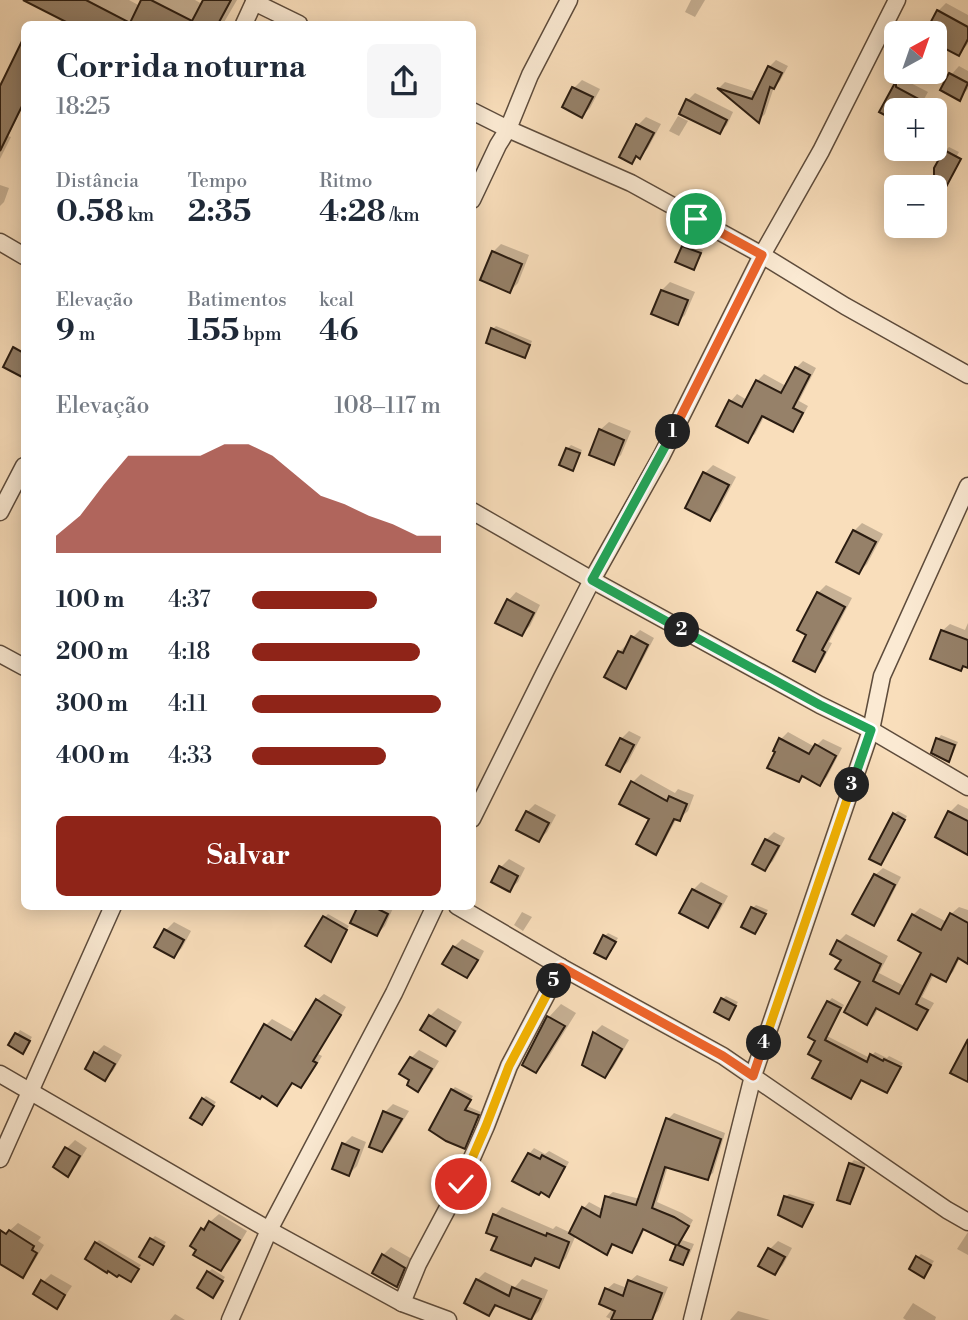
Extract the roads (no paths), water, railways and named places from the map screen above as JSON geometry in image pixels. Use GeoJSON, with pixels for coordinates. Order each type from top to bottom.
{"type":"FeatureCollection","features":[{"type":"Feature","properties":{"kind":"street"},"geometry":{"type":"LineString","coordinates":[[476,192],[508,129],[530,75],[569,0]]}},
{"type":"Feature","properties":{"kind":"street"},"geometry":{"type":"LineString","coordinates":[[476,811],[592,580],[662,454],[762,255],[821,151],[897,0]]}},
{"type":"Feature","properties":{"kind":"street"},"geometry":{"type":"LineString","coordinates":[[245,21],[255,1],[293,21]]}},
{"type":"Feature","properties":{"kind":"street"},"geometry":{"type":"LineString","coordinates":[[476,113],[631,183],[762,255],[845,306],[968,375]]}},
{"type":"Feature","properties":{"kind":"street"},"geometry":{"type":"LineString","coordinates":[[0,242],[21,254]]}},
{"type":"Feature","properties":{"kind":"street"},"geometry":{"type":"LineString","coordinates":[[0,512],[21,472]]}},
{"type":"Feature","properties":{"kind":"street"},"geometry":{"type":"LineString","coordinates":[[692,1320],[753,1076],[871,730],[882,676],[968,486]]}},
{"type":"Feature","properties":{"kind":"street"},"geometry":{"type":"LineString","coordinates":[[476,513],[796,692],[871,730],[968,787]]}},
{"type":"Feature","properties":{"kind":"street"},"geometry":{"type":"LineString","coordinates":[[0,654],[21,665]]}},
{"type":"Feature","properties":{"kind":"street"},"geometry":{"type":"LineString","coordinates":[[0,1159],[111,910]]}},
{"type":"Feature","properties":{"kind":"street"},"geometry":{"type":"LineString","coordinates":[[230,1320],[269,1230],[394,993],[433,910]]}},
{"type":"Feature","properties":{"kind":"street"},"geometry":{"type":"LineString","coordinates":[[464,910],[723,1056],[968,1222]]}},
{"type":"Feature","properties":{"kind":"street"},"geometry":{"type":"LineString","coordinates":[[401,1303],[418,1264],[461,1184],[509,1066],[561,967]]}},
{"type":"Feature","properties":{"kind":"street"},"geometry":{"type":"LineString","coordinates":[[0,1074],[401,1303],[448,1320]]}}]}
